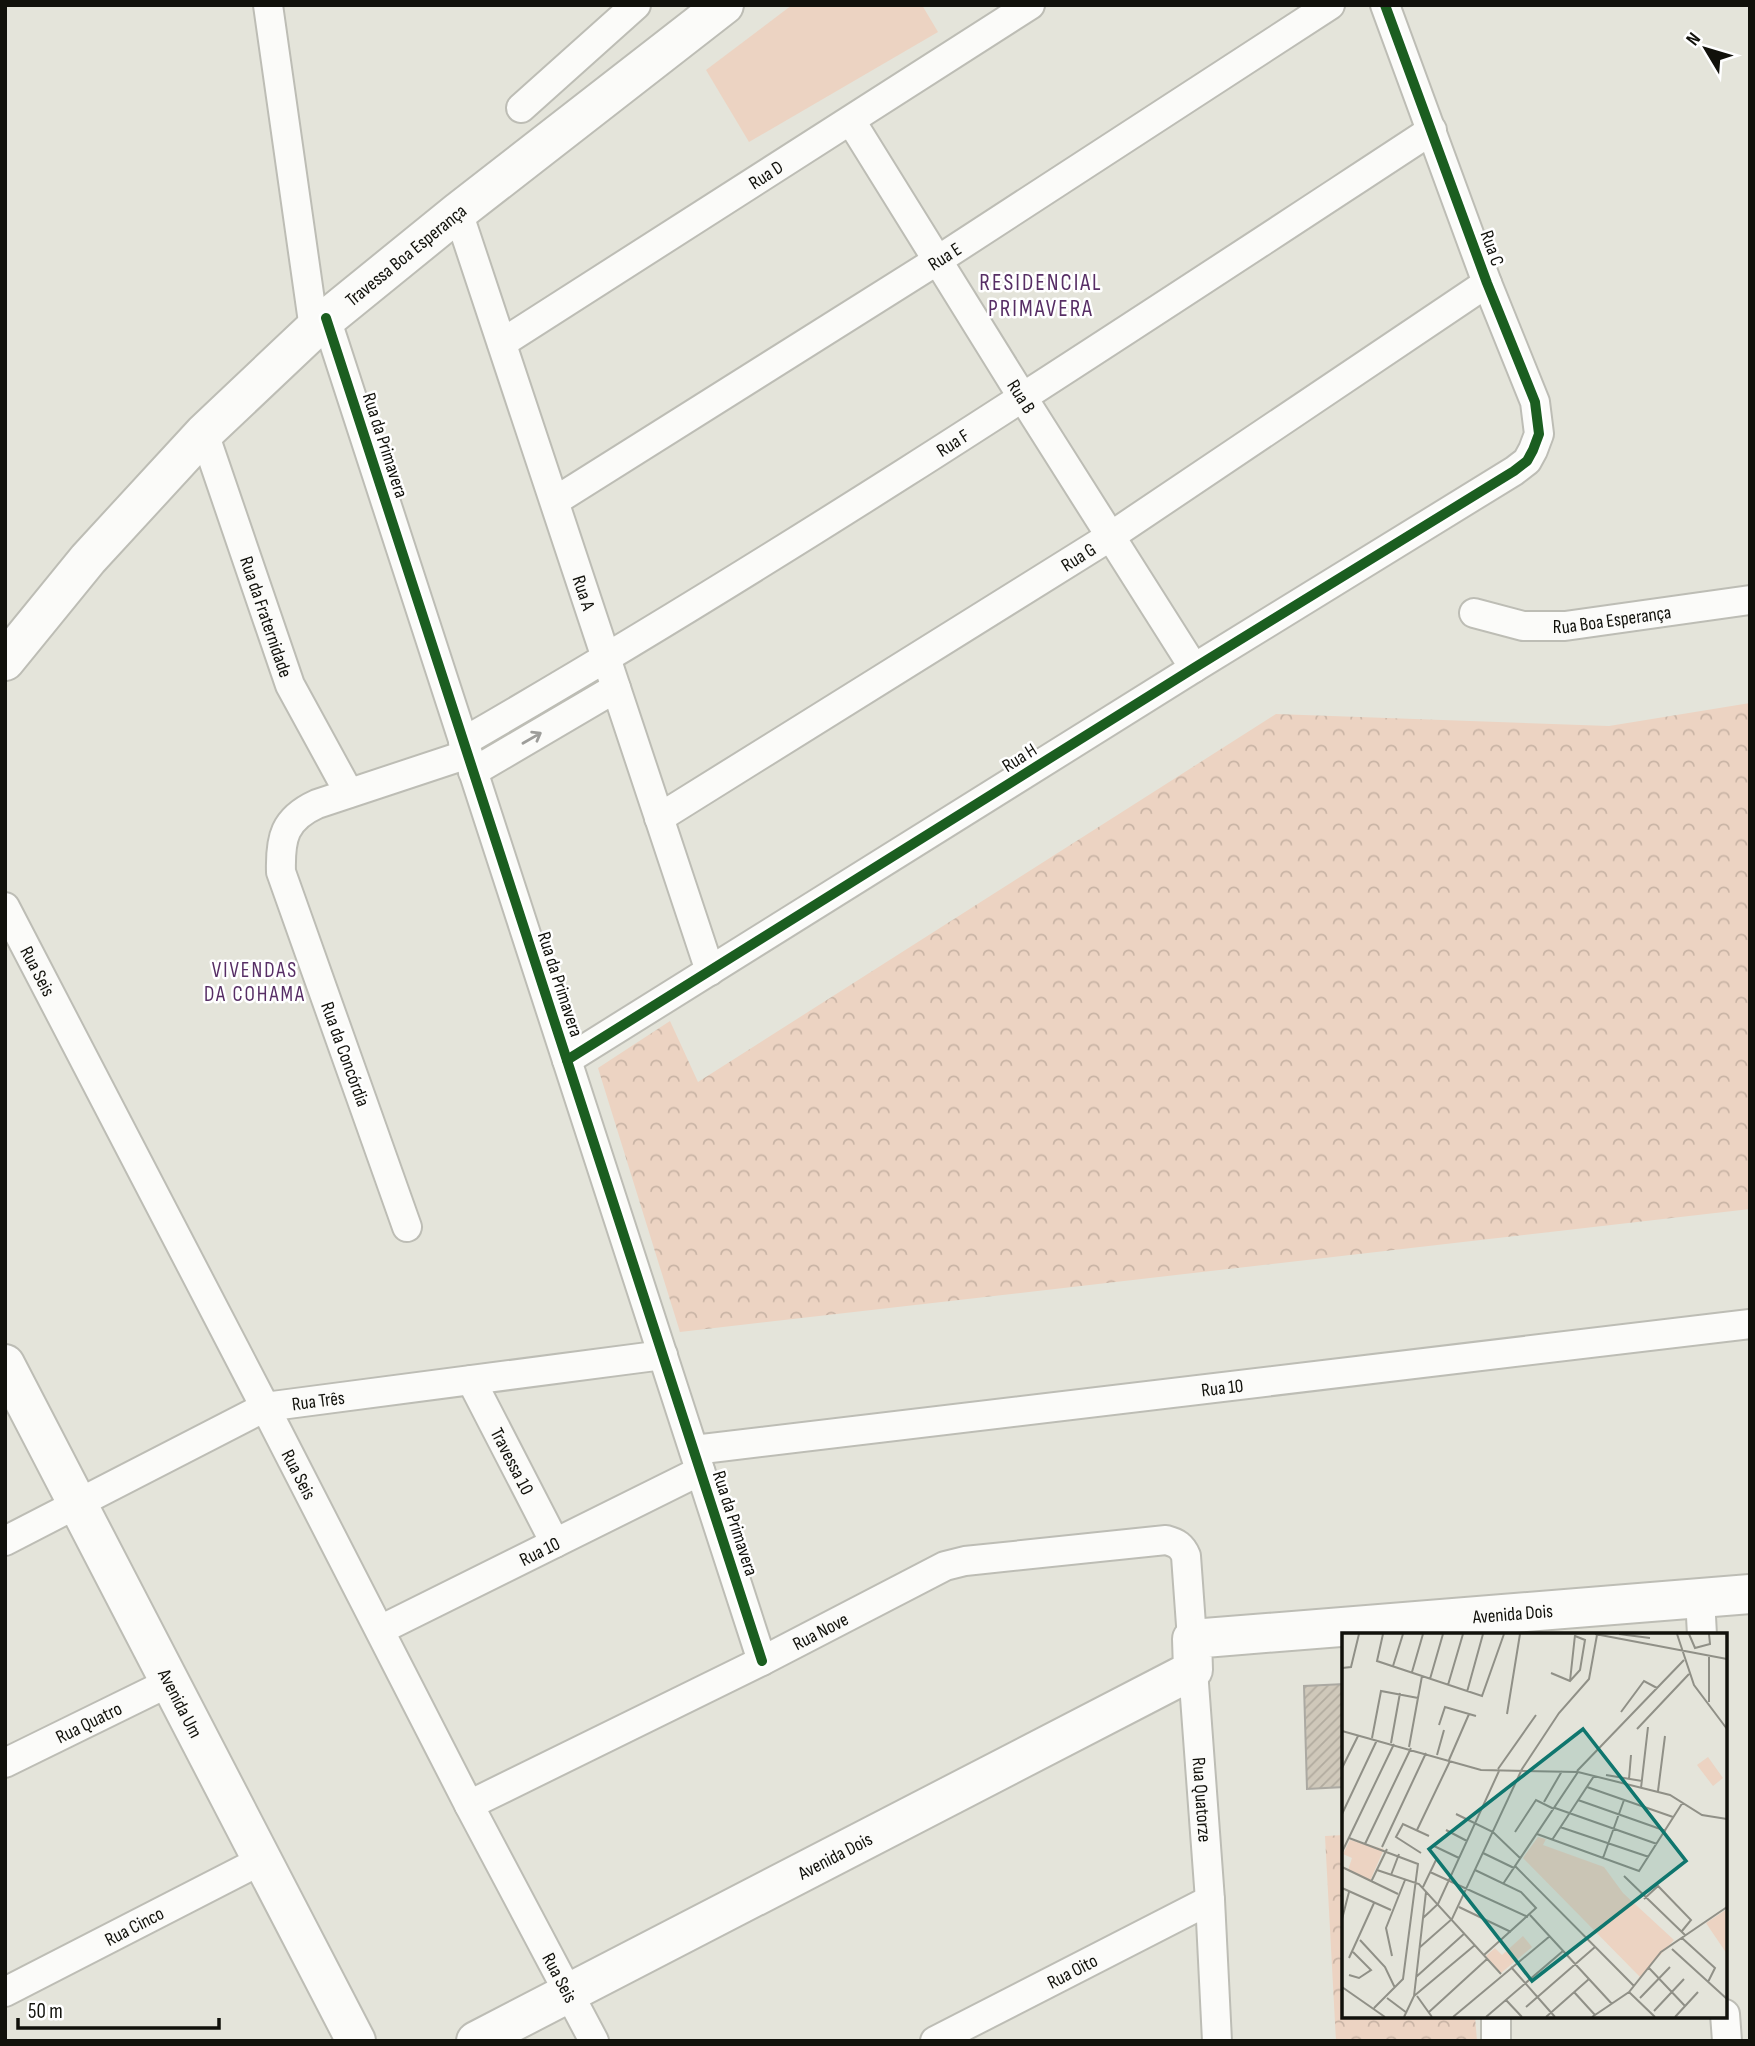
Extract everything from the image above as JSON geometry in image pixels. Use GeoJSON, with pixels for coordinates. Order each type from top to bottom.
{"type":"FeatureCollection","features":[{"type":"Feature","properties":{"kind":"street","name":"Rua da Primavera"},"geometry":{"type":"LineString","coordinates":[[268,5],[320,323],[468,756],[762,1661]]}},
{"type":"Feature","properties":{"kind":"street"},"geometry":{"type":"LineString","coordinates":[[521,108],[636,5]]}},
{"type":"Feature","properties":{"kind":"street","name":"Travessa Boa Esperança"},"geometry":{"type":"LineString","coordinates":[[5,661],[88,559],[204,433],[320,323],[724,5]]}},
{"type":"Feature","properties":{"kind":"street","name":"Rua D"},"geometry":{"type":"LineString","coordinates":[[502,343],[1030,5]]}},
{"type":"Feature","properties":{"kind":"street","name":"Rua E"},"geometry":{"type":"LineString","coordinates":[[555,501],[938,260],[1330,5]]}},
{"type":"Feature","properties":{"kind":"street","name":"Rua C"},"geometry":{"type":"LineString","coordinates":[[1385,5],[1487,283],[1535,402],[1539,434],[1533,450],[1527,461],[1491,485]]}},
{"type":"Feature","properties":{"kind":"street","name":"Rua B"},"geometry":{"type":"LineString","coordinates":[[851,121],[1194,668]]}},
{"type":"Feature","properties":{"kind":"street","name":"Rua F"},"geometry":{"type":"LineString","coordinates":[[468,756],[607,659],[1023,398],[1432,130]]}},
{"type":"Feature","properties":{"kind":"street","name":"Rua A"},"geometry":{"type":"LineString","coordinates":[[458,212],[710,971]]}},
{"type":"Feature","properties":{"kind":"street","name":"Rua G"},"geometry":{"type":"LineString","coordinates":[[659,818],[1111,536],[1487,283]]}},
{"type":"Feature","properties":{"kind":"street","name":"Rua da Fraternidade"},"geometry":{"type":"LineString","coordinates":[[204,433],[290,685],[349,793]]}},
{"type":"Feature","properties":{"kind":"street","name":"Rua H"},"geometry":{"type":"LineString","coordinates":[[567,1060],[1491,485]]}},
{"type":"Feature","properties":{"kind":"street","name":"Rua Boa Esperança"},"geometry":{"type":"LineString","coordinates":[[1474,613],[1523,626],[1566,626],[1750,600]]}},
{"type":"Feature","properties":{"kind":"street"},"geometry":{"type":"LineString","coordinates":[[468,756],[617,688]]}},
{"type":"Feature","properties":{"kind":"street","name":"Rua da Concórdia"},"geometry":{"type":"LineString","coordinates":[[407,1227],[281,872],[283,838],[295,817],[317,804],[468,756]]}},
{"type":"Feature","properties":{"kind":"street","name":"Rua Seis"},"geometry":{"type":"LineString","coordinates":[[5,907],[469,1805],[594,2041]]}},
{"type":"Feature","properties":{"kind":"street","name":"Rua 10"},"geometry":{"type":"LineString","coordinates":[[380,1630],[555,1543],[697,1460],[1750,1324]]}},
{"type":"Feature","properties":{"kind":"street","name":"Rua Três"},"geometry":{"type":"LineString","coordinates":[[5,1541],[265,1407],[663,1355]]}},
{"type":"Feature","properties":{"kind":"street","name":"Avenida Um"},"geometry":{"type":"LineString","coordinates":[[5,1364],[356,2041]]}},
{"type":"Feature","properties":{"kind":"street","name":"Travessa 10"},"geometry":{"type":"LineString","coordinates":[[471,1380],[555,1543]]}},
{"type":"Feature","properties":{"kind":"street","name":"Rua Nove"},"geometry":{"type":"LineString","coordinates":[[469,1805],[762,1661],[945,1566],[965,1561],[1166,1540],[1175,1542],[1186,1556]]}},
{"type":"Feature","properties":{"kind":"street","name":"Rua Quatorze"},"geometry":{"type":"LineString","coordinates":[[1186,1556],[1217,2041]]}},
{"type":"Feature","properties":{"kind":"street","name":"Avenida Dois"},"geometry":{"type":"LineString","coordinates":[[1411,1633],[1494,1625],[1701,1616],[1750,1594]]}},
{"type":"Feature","properties":{"kind":"street","name":"Avenida Dois"},"geometry":{"type":"LineString","coordinates":[[475,2041],[569,1994],[1192,1654],[1342,1640]]}},
{"type":"Feature","properties":{"kind":"street","name":"Rua Quatro"},"geometry":{"type":"LineString","coordinates":[[5,1763],[170,1682]]}},
{"type":"Feature","properties":{"kind":"street","name":"Rua Cinco"},"geometry":{"type":"LineString","coordinates":[[5,1992],[262,1860]]}},
{"type":"Feature","properties":{"kind":"street","name":"Rua Oito"},"geometry":{"type":"LineString","coordinates":[[935,2041],[1210,1900]]}},
{"type":"Feature","properties":{"kind":"street"},"geometry":{"type":"LineString","coordinates":[[1496,2018],[1496,2041]]}},
{"type":"Feature","properties":{"kind":"street"},"geometry":{"type":"LineString","coordinates":[[1725,2018],[1727,2041]]}},
{"type":"Feature","properties":{"kind":"green space"},"geometry":{"type":"Polygon","coordinates":[[[792,5],[922,5],[938,32],[749,142],[706,70],[792,5]]]}},
{"type":"Feature","properties":{"kind":"green space"},"geometry":{"type":"Polygon","coordinates":[[[1750,703],[1750,1209],[680,1332],[598,1068],[670,1021],[698,1082],[1276,714],[1609,726],[1750,703]]]}},
{"type":"Feature","properties":{"kind":"green space"},"geometry":{"type":"Polygon","coordinates":[[[1342,1835],[1342,2018],[1475,2018],[1477,2041],[1336,2041],[1325,1836],[1342,1835]]]}},
{"type":"Feature","properties":{"kind":"building"},"geometry":{"type":"Polygon","coordinates":[[[1342,1684],[1342,1787],[1307,1789],[1304,1686],[1342,1684]]]}},
{"type":"Feature","properties":{"kind":"cycle path"},"geometry":{"type":"LineString","coordinates":[[567,1060],[1527,461],[1539,434],[1535,402],[1487,283],[1385,5]]}},
{"type":"Feature","properties":{"kind":"cycle path"},"geometry":{"type":"LineString","coordinates":[[326,318],[762,1661]]}},
{"type":"Feature","properties":{"kind":"district","name":"RESIDENCIAL PRIMAVERA"},"geometry":{"type":"Point","coordinates":[1041,295]}},
{"type":"Feature","properties":{"kind":"district","name":"VIVENDAS DA COHAMA"},"geometry":{"type":"Point","coordinates":[255,982]}}]}
